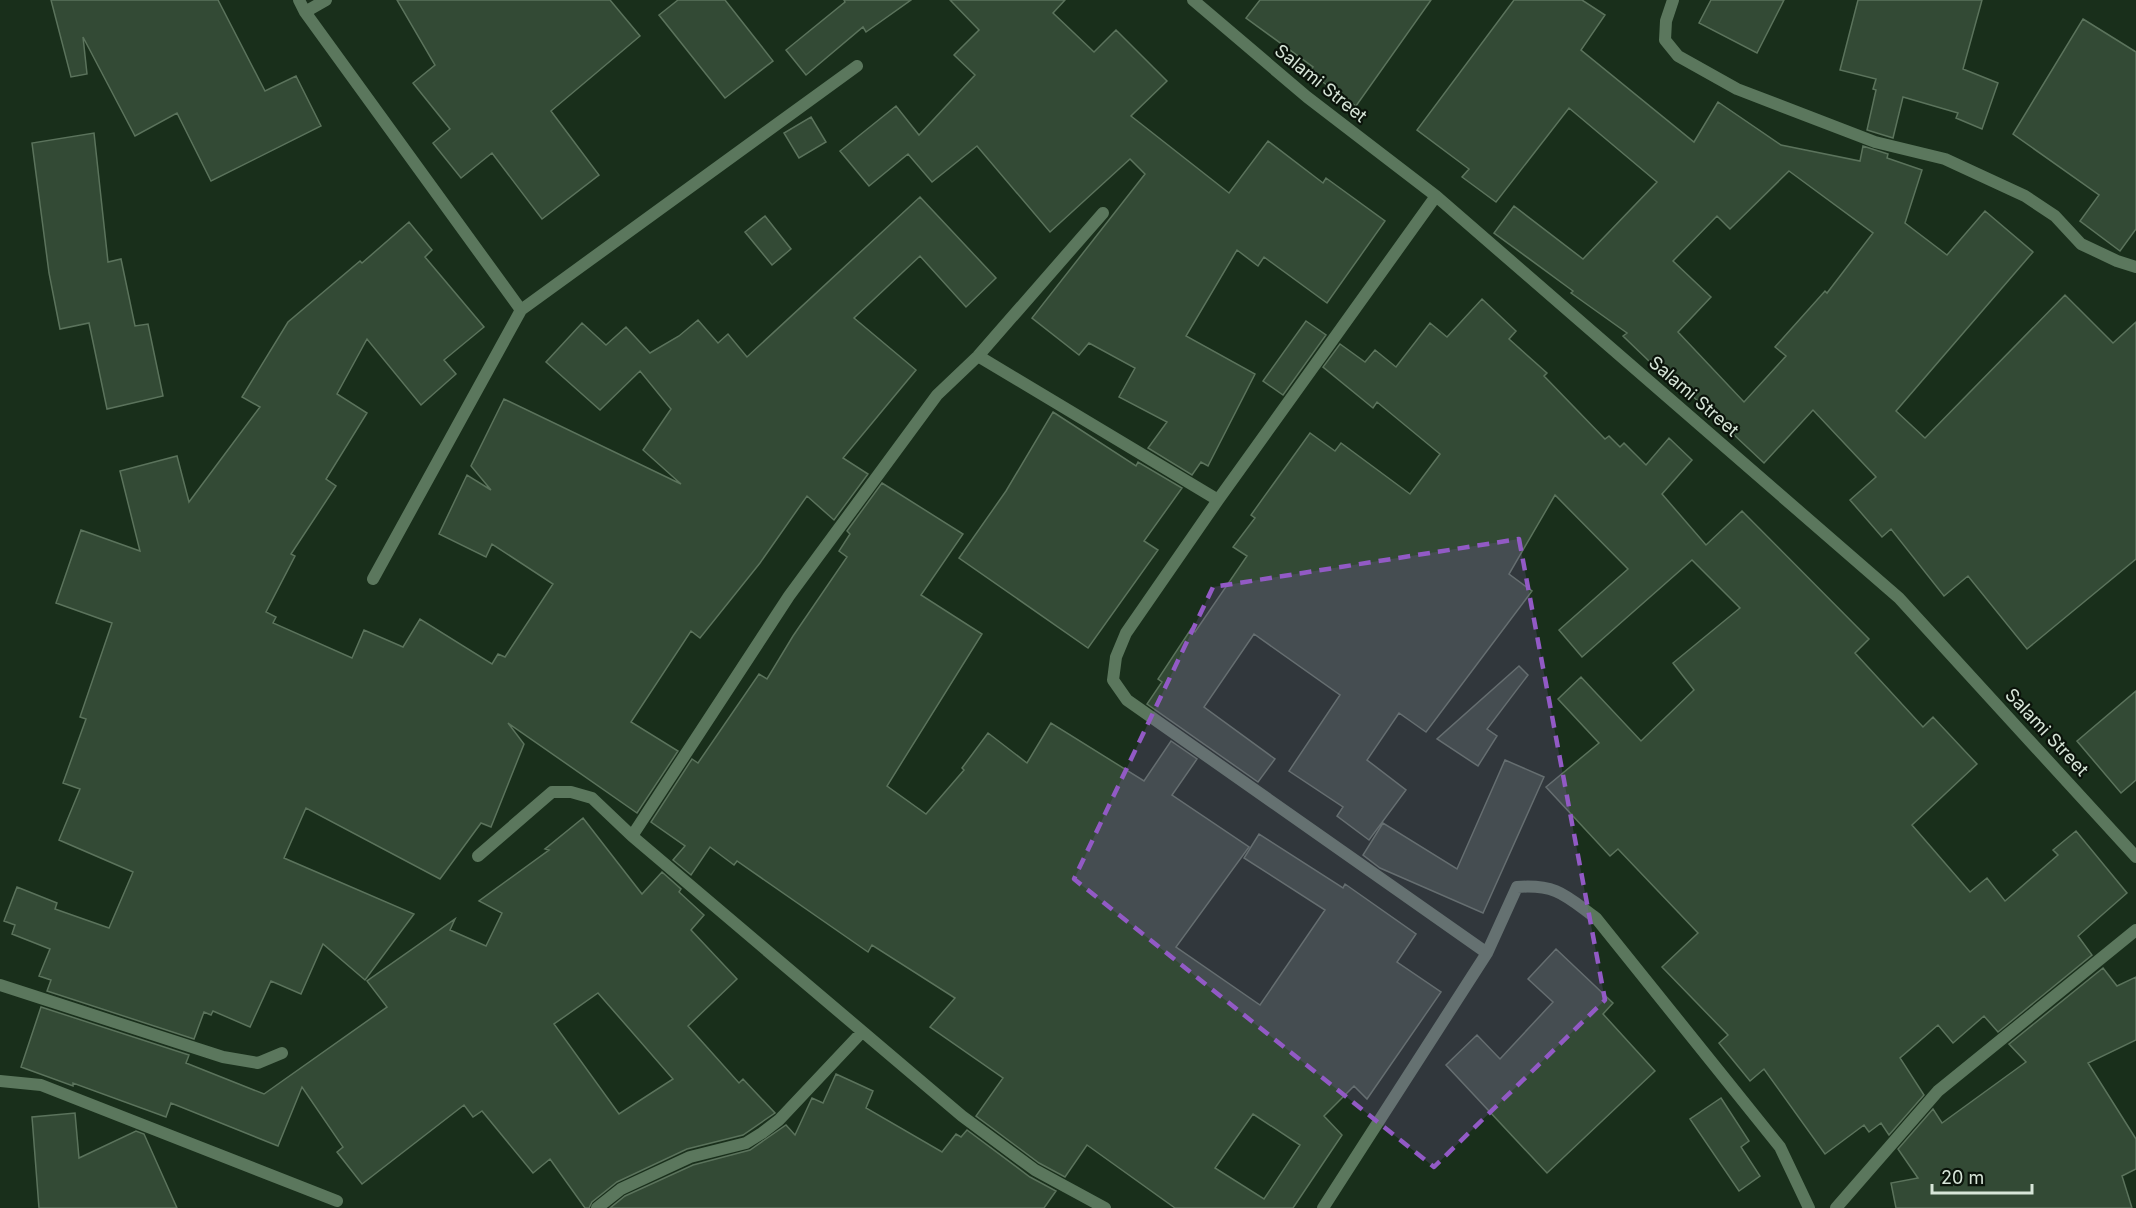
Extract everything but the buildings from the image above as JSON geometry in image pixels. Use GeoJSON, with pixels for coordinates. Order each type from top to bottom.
{"type":"FeatureCollection","features":[{"type":"Feature","properties":{"kind":"street"},"geometry":{"type":"LineString","coordinates":[[299,0],[305,12],[521,310]]}},
{"type":"Feature","properties":{"kind":"street"},"geometry":{"type":"LineString","coordinates":[[305,12],[326,0]]}},
{"type":"Feature","properties":{"kind":"street","name":"Salami Street"},"geometry":{"type":"LineString","coordinates":[[1193,0],[1307,97],[1436,196],[1899,598],[2132,843],[2136,857]]}},
{"type":"Feature","properties":{"kind":"street"},"geometry":{"type":"LineString","coordinates":[[1673,0],[1666,21],[1665,40],[1678,56],[1737,89],[1875,142],[1945,159],[1995,182],[2025,196],[2055,216],[2081,244],[2116,261],[2136,267]]}},
{"type":"Feature","properties":{"kind":"street"},"geometry":{"type":"LineString","coordinates":[[373,579],[521,310],[857,66]]}},
{"type":"Feature","properties":{"kind":"street"},"geometry":{"type":"LineString","coordinates":[[1436,196],[1218,500],[1126,633],[1116,657],[1113,680],[1127,700],[1487,953]]}},
{"type":"Feature","properties":{"kind":"street"},"geometry":{"type":"LineString","coordinates":[[632,836],[796,586],[937,394],[978,356],[1103,213]]}},
{"type":"Feature","properties":{"kind":"street"},"geometry":{"type":"LineString","coordinates":[[978,356],[1218,500]]}},
{"type":"Feature","properties":{"kind":"street"},"geometry":{"type":"LineString","coordinates":[[478,856],[552,792],[571,792],[592,798],[632,836],[962,1116],[1035,1170],[1105,1208]]}},
{"type":"Feature","properties":{"kind":"street"},"geometry":{"type":"LineString","coordinates":[[1323,1208],[1487,953],[1517,887],[1540,885],[1563,893],[1596,918],[1780,1147],[1809,1208]]}},
{"type":"Feature","properties":{"kind":"street"},"geometry":{"type":"LineString","coordinates":[[1836,1208],[1938,1091],[2136,930]]}},
{"type":"Feature","properties":{"kind":"street"},"geometry":{"type":"LineString","coordinates":[[0,984],[223,1058],[258,1063],[282,1053]]}},
{"type":"Feature","properties":{"kind":"street"},"geometry":{"type":"LineString","coordinates":[[597,1208],[621,1189],[690,1157],[746,1143],[762,1133],[779,1120],[862,1032]]}},
{"type":"Feature","properties":{"kind":"street"},"geometry":{"type":"LineString","coordinates":[[0,1081],[41,1085],[338,1202]]}},
{"type":"Feature","properties":{"kind":"highlighted area"},"geometry":{"type":"Polygon","coordinates":[[[1519,539],[1605,1000],[1434,1167],[1074,879],[1213,587],[1519,539]]]}}]}
